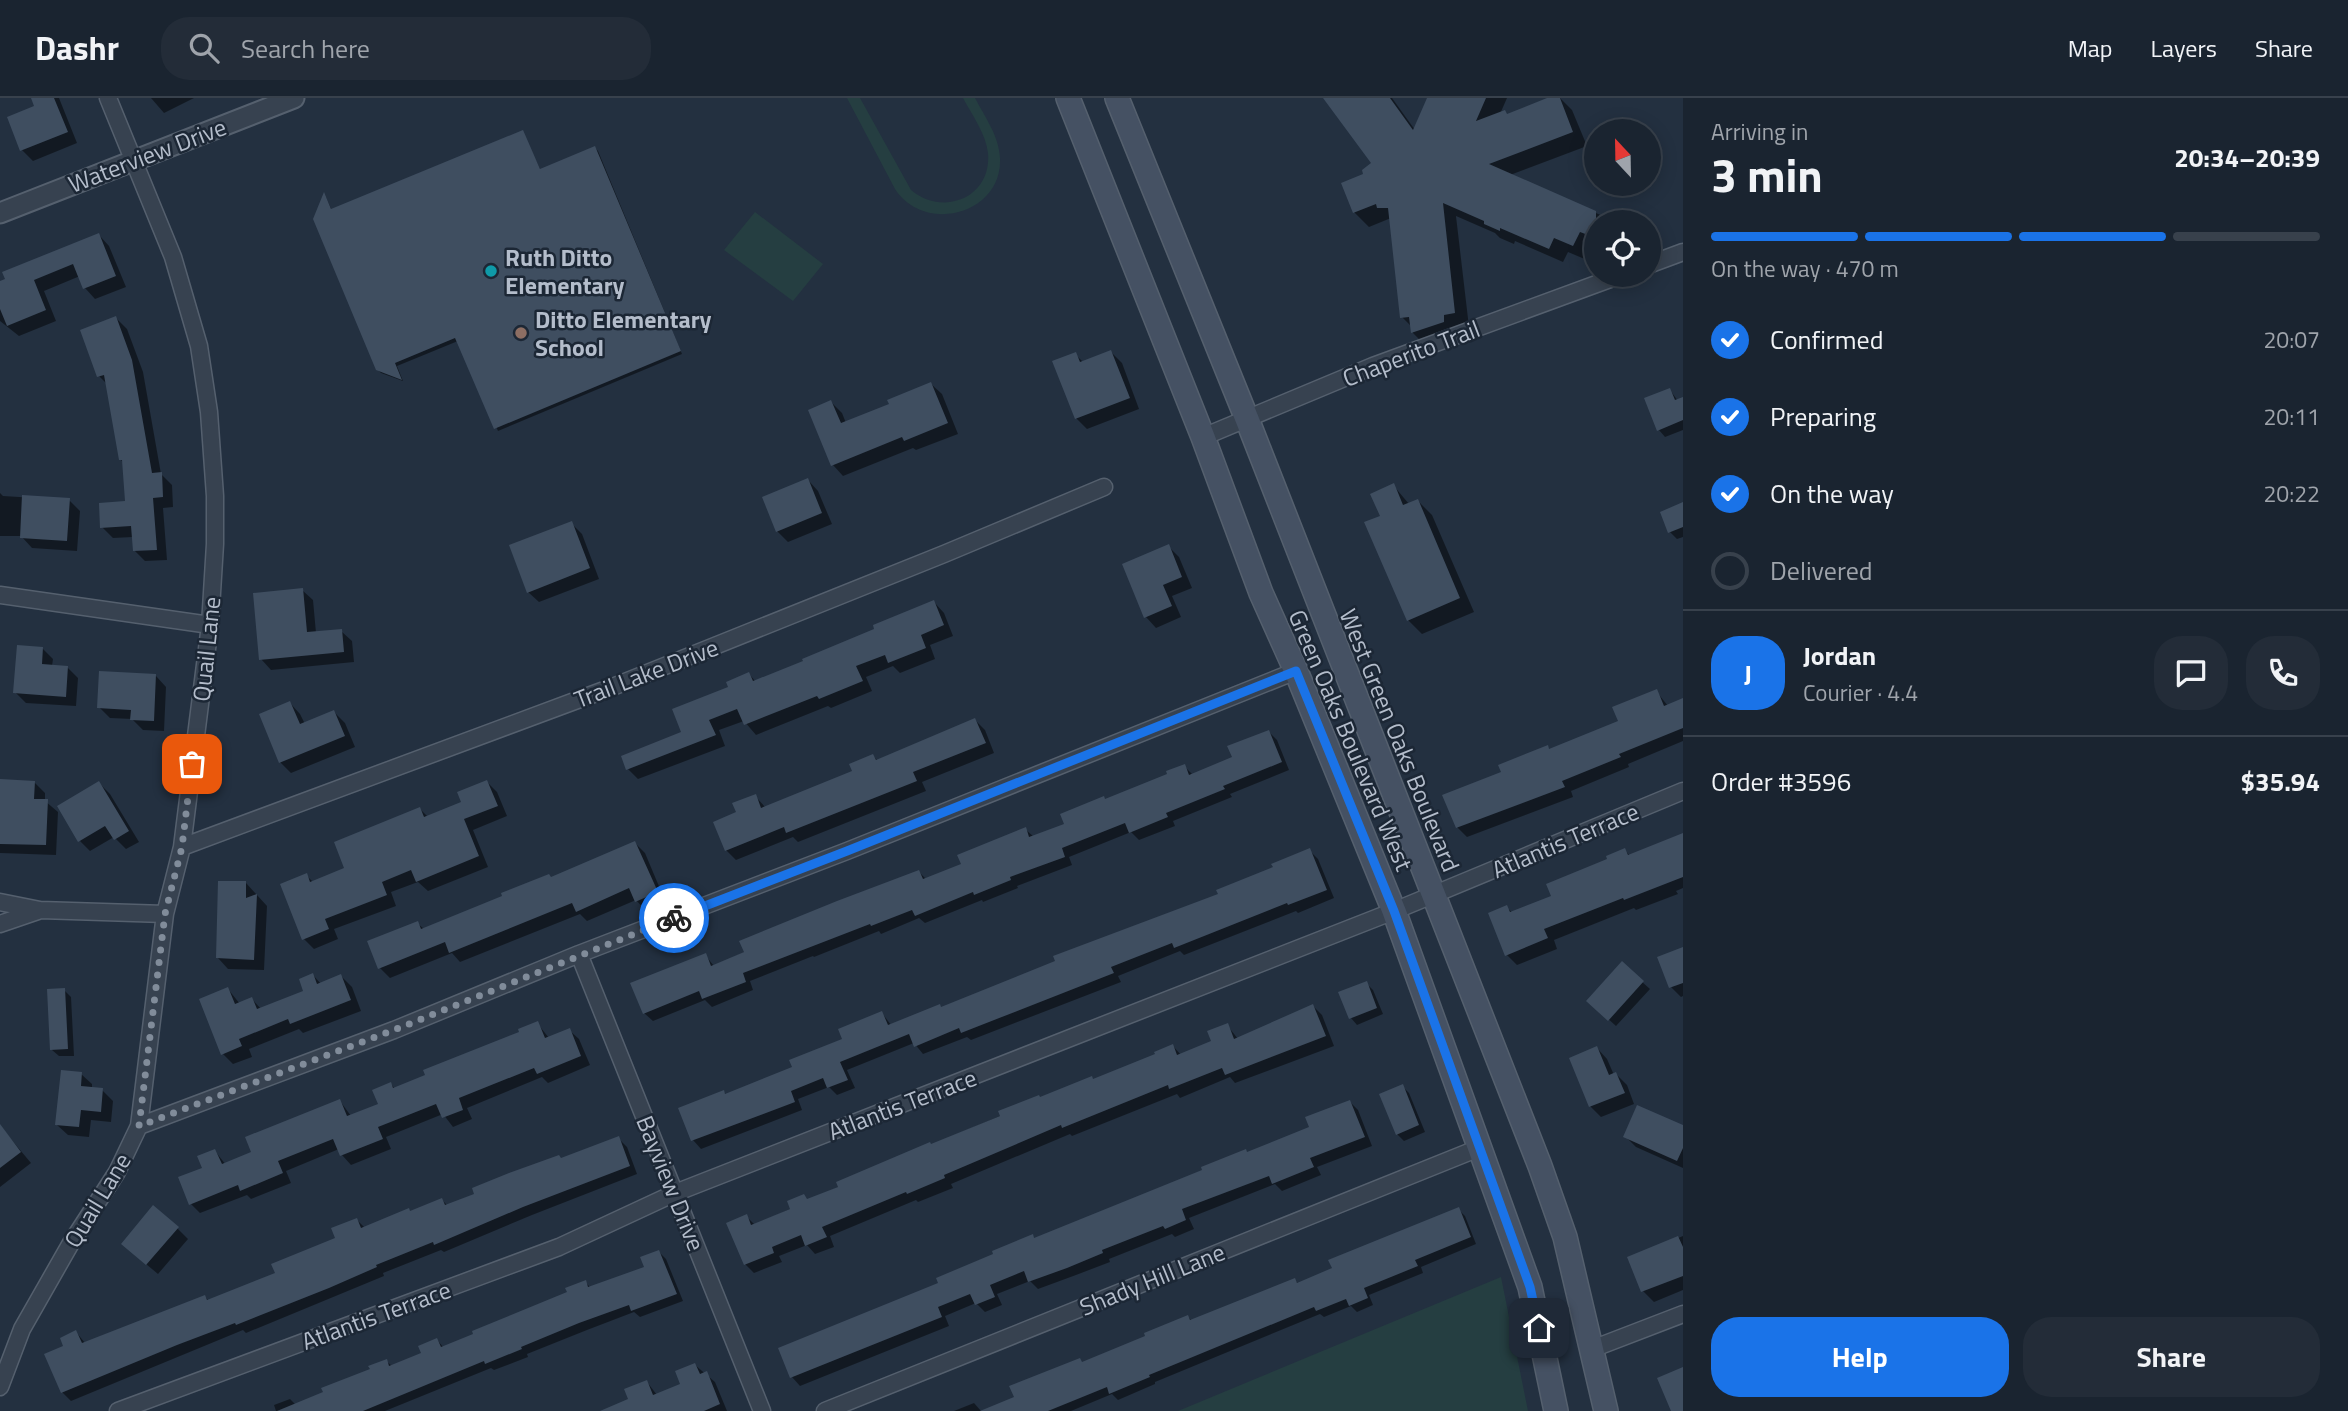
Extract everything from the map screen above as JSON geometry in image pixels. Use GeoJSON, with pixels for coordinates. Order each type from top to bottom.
{"type":"FeatureCollection","features":[{"type":"Feature","properties":{"kind":"main road","name":"Green Oaks Boulevard West"},"geometry":{"type":"LineString","coordinates":[[1068,98],[1203,437],[1261,593],[1296,671],[1394,911],[1530,1287],[1556,1411]]}},
{"type":"Feature","properties":{"kind":"main road","name":"West Green Oaks Boulevard"},"geometry":{"type":"LineString","coordinates":[[1117,98],[1247,419],[1524,1122],[1565,1237],[1606,1411]]}},
{"type":"Feature","properties":{"kind":"street","name":"Quail Lane"},"geometry":{"type":"LineString","coordinates":[[0,1387],[22,1329],[71,1243],[117,1172],[139,1126],[165,914],[182,847],[210,625],[215,496],[209,412],[199,346],[173,257],[108,98]]}},
{"type":"Feature","properties":{"kind":"street","name":"Waterview Drive"},"geometry":{"type":"LineString","coordinates":[[0,213],[294,98]]}},
{"type":"Feature","properties":{"kind":"street"},"geometry":{"type":"LineString","coordinates":[[1661,260],[1683,252]]}},
{"type":"Feature","properties":{"kind":"street","name":"Chaperito Trail"},"geometry":{"type":"LineString","coordinates":[[1203,437],[1373,366],[1588,287]]}},
{"type":"Feature","properties":{"kind":"street","name":"Trail Lake Drive"},"geometry":{"type":"LineString","coordinates":[[182,847],[615,686],[1104,487]]}},
{"type":"Feature","properties":{"kind":"street"},"geometry":{"type":"LineString","coordinates":[[0,595],[210,625]]}},
{"type":"Feature","properties":{"kind":"street"},"geometry":{"type":"LineString","coordinates":[[139,1126],[394,1030],[579,954],[834,856],[1296,671]]}},
{"type":"Feature","properties":{"kind":"street","name":"Atlantis Terrace"},"geometry":{"type":"LineString","coordinates":[[118,1411],[559,1247],[675,1193],[1394,911],[1683,791]]}},
{"type":"Feature","properties":{"kind":"street"},"geometry":{"type":"LineString","coordinates":[[0,902],[40,910],[165,914]]}},
{"type":"Feature","properties":{"kind":"street"},"geometry":{"type":"LineString","coordinates":[[0,924],[40,910]]}},
{"type":"Feature","properties":{"kind":"street","name":"Bayview Drive"},"geometry":{"type":"LineString","coordinates":[[579,954],[762,1411]]}},
{"type":"Feature","properties":{"kind":"street","name":"Shady Hill Lane"},"geometry":{"type":"LineString","coordinates":[[825,1411],[1479,1148]]}},
{"type":"Feature","properties":{"kind":"street"},"geometry":{"type":"LineString","coordinates":[[1592,1349],[1683,1314]]}},
{"type":"Feature","properties":{"kind":"green space"},"geometry":{"type":"Polygon","coordinates":[[[847,98],[860,98],[911,190],[937,202],[950,202],[974,192],[987,169],[985,139],[963,98],[975,98],[991,127],[999,150],[998,177],[989,193],[976,205],[960,212],[942,214],[924,211],[908,203],[895,189],[847,98]]]}},
{"type":"Feature","properties":{"kind":"green space"},"geometry":{"type":"Polygon","coordinates":[[[755,212],[823,264],[793,301],[724,250],[755,212]]]}},
{"type":"Feature","properties":{"kind":"green space"},"geometry":{"type":"Polygon","coordinates":[[[1501,1277],[1528,1411],[1178,1411],[1501,1277]]]}},
{"type":"Feature","properties":{"kind":"building"},"geometry":{"type":"Polygon","coordinates":[[[31,98],[54,98],[68,132],[20,151],[7,117],[34,106],[31,98]]]}},
{"type":"Feature","properties":{"kind":"building"},"geometry":{"type":"Polygon","coordinates":[[[1323,98],[1390,98],[1413,130],[1427,98],[1486,98],[1476,121],[1505,110],[1507,114],[1547,98],[1560,98],[1573,132],[1489,164],[1594,210],[1584,210],[1584,234],[1580,232],[1573,246],[1554,238],[1549,249],[1500,228],[1500,231],[1443,203],[1455,313],[1444,315],[1444,322],[1411,333],[1409,317],[1400,318],[1388,208],[1377,208],[1376,204],[1353,213],[1341,183],[1363,174],[1362,170],[1371,163],[1323,98]]]}},
{"type":"Feature","properties":{"kind":"building","name":"Ruth Ditto Elementary"},"geometry":{"type":"Polygon","coordinates":[[[523,130],[540,169],[595,146],[681,351],[494,429],[455,338],[395,363],[402,380],[376,370],[313,219],[324,192],[331,209],[523,130]]]}},
{"type":"Feature","properties":{"kind":"building"},"geometry":{"type":"Polygon","coordinates":[[[99,233],[116,276],[83,289],[73,264],[34,280],[46,310],[7,326],[0,309],[0,281],[5,279],[2,272],[99,233]]]}},
{"type":"Feature","properties":{"kind":"building"},"geometry":{"type":"Polygon","coordinates":[[[116,316],[132,360],[152,473],[162,472],[163,497],[153,498],[157,550],[133,551],[131,526],[100,528],[99,503],[125,501],[122,460],[119,460],[104,375],[97,377],[80,330],[116,316]]]}},
{"type":"Feature","properties":{"kind":"building"},"geometry":{"type":"Polygon","coordinates":[[[1111,350],[1130,398],[1075,419],[1052,361],[1076,352],[1080,362],[1111,350]]]}},
{"type":"Feature","properties":{"kind":"building"},"geometry":{"type":"Polygon","coordinates":[[[931,382],[948,423],[904,441],[902,437],[831,466],[808,410],[831,400],[841,423],[889,404],[887,400],[931,382]]]}},
{"type":"Feature","properties":{"kind":"building"},"geometry":{"type":"Polygon","coordinates":[[[1670,388],[1675,400],[1683,397],[1683,420],[1657,431],[1644,398],[1670,388]]]}},
{"type":"Feature","properties":{"kind":"building"},"geometry":{"type":"Polygon","coordinates":[[[808,478],[822,513],[776,532],[762,497],[808,478]]]}},
{"type":"Feature","properties":{"kind":"building"},"geometry":{"type":"Polygon","coordinates":[[[1394,483],[1403,505],[1418,499],[1460,598],[1407,621],[1364,522],[1380,516],[1370,494],[1394,483]]]}},
{"type":"Feature","properties":{"kind":"building"},"geometry":{"type":"Polygon","coordinates":[[[22,495],[70,498],[67,541],[20,538],[22,495]]]}},
{"type":"Feature","properties":{"kind":"building"},"geometry":{"type":"Polygon","coordinates":[[[1683,502],[1683,527],[1668,533],[1660,512],[1683,502]]]}},
{"type":"Feature","properties":{"kind":"building"},"geometry":{"type":"Polygon","coordinates":[[[572,521],[590,568],[527,593],[509,545],[572,521]]]}},
{"type":"Feature","properties":{"kind":"building"},"geometry":{"type":"Polygon","coordinates":[[[1169,544],[1182,577],[1163,585],[1172,606],[1144,618],[1122,564],[1169,544]]]}},
{"type":"Feature","properties":{"kind":"building"},"geometry":{"type":"Polygon","coordinates":[[[303,588],[307,632],[342,629],[344,652],[259,660],[253,593],[303,588]]]}},
{"type":"Feature","properties":{"kind":"building"},"geometry":{"type":"Polygon","coordinates":[[[934,600],[944,625],[921,635],[926,648],[888,663],[885,655],[856,666],[863,681],[744,725],[737,709],[709,720],[716,735],[626,770],[621,756],[681,732],[672,709],[728,687],[726,682],[749,672],[753,681],[803,661],[802,659],[874,629],[873,625],[934,600]]]}},
{"type":"Feature","properties":{"kind":"building"},"geometry":{"type":"Polygon","coordinates":[[[17,645],[43,647],[42,664],[68,666],[66,697],[13,693],[17,645]]]}},
{"type":"Feature","properties":{"kind":"building"},"geometry":{"type":"Polygon","coordinates":[[[99,671],[156,674],[154,721],[130,720],[131,710],[97,708],[99,671]]]}},
{"type":"Feature","properties":{"kind":"building"},"geometry":{"type":"Polygon","coordinates":[[[1657,689],[1664,706],[1683,698],[1683,728],[1562,781],[1565,787],[1456,828],[1442,795],[1501,772],[1498,765],[1548,745],[1549,749],[1618,721],[1612,707],[1657,689]]]}},
{"type":"Feature","properties":{"kind":"building"},"geometry":{"type":"Polygon","coordinates":[[[290,701],[300,724],[334,710],[345,736],[279,763],[259,714],[290,701]]]}},
{"type":"Feature","properties":{"kind":"building"},"geometry":{"type":"Polygon","coordinates":[[[975,718],[986,743],[913,772],[917,781],[786,833],[784,827],[725,851],[713,822],[736,812],[732,803],[756,794],[761,808],[852,771],[849,764],[873,754],[876,760],[975,718]]]}},
{"type":"Feature","properties":{"kind":"building"},"geometry":{"type":"Polygon","coordinates":[[[1269,730],[1282,762],[1166,813],[1168,817],[1129,833],[1125,823],[1062,848],[1065,857],[1010,877],[1011,880],[974,895],[973,892],[915,916],[912,910],[871,926],[870,924],[743,973],[746,982],[702,999],[699,991],[643,1014],[630,983],[706,953],[711,966],[744,952],[739,941],[919,870],[923,879],[961,864],[957,855],[1026,827],[1029,837],[1064,824],[1060,814],[1167,774],[1166,771],[1185,764],[1189,775],[1232,757],[1227,746],[1269,730]]]}},
{"type":"Feature","properties":{"kind":"building"},"geometry":{"type":"Polygon","coordinates":[[[0,779],[35,781],[34,799],[48,799],[46,845],[0,844],[0,779]]]}},
{"type":"Feature","properties":{"kind":"building"},"geometry":{"type":"Polygon","coordinates":[[[487,780],[498,806],[464,819],[479,856],[416,882],[411,870],[382,882],[387,895],[325,919],[329,929],[302,940],[280,884],[307,873],[310,882],[344,868],[334,842],[420,807],[424,817],[461,802],[457,792],[487,780]]]}},
{"type":"Feature","properties":{"kind":"building"},"geometry":{"type":"Polygon","coordinates":[[[99,781],[129,831],[114,840],[105,826],[78,842],[57,806],[99,781]]]}},
{"type":"Feature","properties":{"kind":"building"},"geometry":{"type":"Polygon","coordinates":[[[1683,833],[1683,877],[1544,929],[1548,938],[1505,956],[1488,913],[1507,905],[1510,912],[1551,896],[1546,884],[1607,859],[1606,856],[1625,848],[1628,855],[1683,833]]]}},
{"type":"Feature","properties":{"kind":"building"},"geometry":{"type":"Polygon","coordinates":[[[635,841],[658,892],[635,902],[629,888],[576,912],[572,903],[449,953],[445,942],[378,969],[367,941],[418,921],[421,929],[502,896],[501,893],[549,874],[551,877],[635,841]]]}},
{"type":"Feature","properties":{"kind":"building"},"geometry":{"type":"Polygon","coordinates":[[[1310,848],[1327,890],[1174,948],[1172,943],[1111,967],[1114,973],[961,1033],[959,1028],[914,1047],[909,1034],[840,1062],[848,1080],[827,1088],[823,1078],[791,1091],[795,1102],[691,1141],[678,1108],[724,1090],[725,1094],[792,1067],[789,1060],[842,1039],[838,1029],[882,1011],[888,1025],[940,1004],[941,1007],[1055,961],[1053,956],[1218,894],[1216,890],[1273,867],[1271,864],[1310,848]]]}},
{"type":"Feature","properties":{"kind":"building"},"geometry":{"type":"Polygon","coordinates":[[[218,881],[246,881],[246,898],[257,894],[254,960],[216,958],[218,881]]]}},
{"type":"Feature","properties":{"kind":"building"},"geometry":{"type":"Polygon","coordinates":[[[1683,947],[1683,983],[1669,988],[1657,957],[1683,947]]]}},
{"type":"Feature","properties":{"kind":"building"},"geometry":{"type":"Polygon","coordinates":[[[1622,961],[1644,981],[1608,1021],[1586,1001],[1622,961]]]}},
{"type":"Feature","properties":{"kind":"building"},"geometry":{"type":"Polygon","coordinates":[[[313,973],[317,984],[341,974],[351,1000],[290,1024],[288,1019],[239,1039],[242,1046],[221,1055],[199,999],[228,987],[235,1004],[252,997],[257,1009],[303,991],[299,979],[313,973]]]}},
{"type":"Feature","properties":{"kind":"building"},"geometry":{"type":"Polygon","coordinates":[[[1367,981],[1377,1008],[1349,1019],[1338,992],[1367,981]]]}},
{"type":"Feature","properties":{"kind":"building"},"geometry":{"type":"Polygon","coordinates":[[[65,988],[68,1049],[50,1050],[47,989],[65,988]]]}},
{"type":"Feature","properties":{"kind":"building"},"geometry":{"type":"Polygon","coordinates":[[[1313,1004],[1326,1036],[1225,1075],[1222,1068],[1169,1089],[1168,1085],[1062,1128],[1061,1125],[944,1175],[945,1178],[822,1227],[827,1237],[805,1246],[801,1235],[772,1247],[774,1253],[744,1265],[726,1223],[747,1214],[751,1225],[790,1209],[787,1201],[804,1194],[807,1199],[838,1187],[836,1182],[1000,1116],[998,1111],[1092,1076],[1093,1079],[1173,1044],[1177,1055],[1211,1041],[1207,1031],[1228,1023],[1234,1039],[1313,1004]]]}},
{"type":"Feature","properties":{"kind":"building"},"geometry":{"type":"Polygon","coordinates":[[[538,1021],[545,1038],[570,1028],[581,1056],[537,1074],[534,1068],[459,1098],[463,1110],[442,1118],[436,1104],[378,1127],[383,1139],[340,1156],[333,1139],[278,1161],[283,1173],[240,1191],[238,1185],[189,1205],[178,1177],[202,1168],[197,1156],[215,1149],[222,1164],[251,1152],[245,1137],[340,1099],[347,1116],[378,1104],[372,1090],[391,1082],[393,1088],[425,1075],[423,1070],[519,1032],[518,1029],[538,1021]]]}},
{"type":"Feature","properties":{"kind":"building"},"geometry":{"type":"Polygon","coordinates":[[[1597,1046],[1609,1075],[1616,1072],[1625,1093],[1589,1107],[1569,1058],[1597,1046]]]}},
{"type":"Feature","properties":{"kind":"building"},"geometry":{"type":"Polygon","coordinates":[[[61,1070],[82,1072],[81,1086],[103,1088],[101,1112],[81,1110],[79,1127],[55,1125],[61,1070]]]}},
{"type":"Feature","properties":{"kind":"building"},"geometry":{"type":"Polygon","coordinates":[[[1403,1084],[1419,1125],[1396,1135],[1379,1094],[1403,1084]]]}},
{"type":"Feature","properties":{"kind":"building"},"geometry":{"type":"Polygon","coordinates":[[[1350,1100],[1365,1137],[1310,1158],[1314,1167],[1272,1184],[1269,1176],[1182,1209],[1186,1220],[1165,1229],[1163,1226],[1028,1282],[1024,1271],[990,1285],[995,1297],[975,1305],[970,1294],[938,1307],[942,1317],[790,1378],[778,1348],[938,1283],[936,1278],[993,1254],[992,1251],[1033,1234],[1034,1238],[1202,1170],[1201,1167],[1309,1127],[1305,1117],[1350,1100]]]}},
{"type":"Feature","properties":{"kind":"building"},"geometry":{"type":"Polygon","coordinates":[[[1637,1105],[1683,1125],[1683,1148],[1677,1161],[1623,1137],[1637,1105]]]}},
{"type":"Feature","properties":{"kind":"building"},"geometry":{"type":"Polygon","coordinates":[[[0,1124],[21,1152],[0,1168],[0,1124]]]}},
{"type":"Feature","properties":{"kind":"building"},"geometry":{"type":"Polygon","coordinates":[[[619,1136],[630,1166],[434,1245],[433,1242],[329,1288],[177,1345],[61,1393],[44,1354],[63,1346],[60,1338],[76,1330],[82,1343],[205,1295],[207,1300],[275,1273],[271,1264],[335,1238],[331,1228],[357,1218],[361,1228],[442,1198],[445,1205],[474,1194],[472,1188],[509,1173],[559,1155],[561,1158],[619,1136]]]}},
{"type":"Feature","properties":{"kind":"building"},"geometry":{"type":"Polygon","coordinates":[[[153,1205],[179,1227],[146,1265],[121,1244],[153,1205]]]}},
{"type":"Feature","properties":{"kind":"building"},"geometry":{"type":"Polygon","coordinates":[[[1459,1207],[1471,1237],[1415,1260],[1418,1266],[1364,1288],[1368,1298],[1349,1306],[1346,1299],[1316,1311],[1314,1307],[1109,1394],[1107,1387],[1048,1411],[980,1411],[1014,1397],[1009,1386],[1080,1358],[1082,1362],[1188,1315],[1190,1320],[1295,1278],[1297,1283],[1332,1268],[1328,1260],[1459,1207]]]}},
{"type":"Feature","properties":{"kind":"building"},"geometry":{"type":"Polygon","coordinates":[[[1678,1236],[1683,1247],[1683,1276],[1641,1292],[1627,1257],[1678,1236]]]}},
{"type":"Feature","properties":{"kind":"building"},"geometry":{"type":"Polygon","coordinates":[[[659,1250],[677,1294],[631,1311],[629,1305],[579,1323],[521,1347],[522,1349],[485,1364],[484,1361],[363,1411],[277,1411],[323,1392],[321,1388],[370,1369],[368,1366],[387,1359],[389,1366],[421,1353],[418,1346],[437,1338],[441,1347],[473,1334],[472,1331],[567,1292],[565,1288],[586,1280],[588,1287],[644,1267],[640,1257],[659,1250]]]}},
{"type":"Feature","properties":{"kind":"building"},"geometry":{"type":"Polygon","coordinates":[[[695,1363],[700,1374],[707,1371],[720,1404],[704,1411],[600,1411],[628,1399],[624,1389],[647,1380],[653,1395],[680,1384],[675,1371],[695,1363]]]}},
{"type":"Feature","properties":{"kind":"building"},"geometry":{"type":"Polygon","coordinates":[[[1683,1367],[1683,1411],[1671,1411],[1657,1378],[1683,1367]]]}},
{"type":"Feature","properties":{"kind":"way so far"},"geometry":{"type":"LineString","coordinates":[[192,764],[182,847],[165,914],[139,1126],[394,1030],[674,918]]}},
{"type":"Feature","properties":{"kind":"place","name":"Ruth Ditto Elementary"},"geometry":{"type":"Point","coordinates":[491,271]}},
{"type":"Feature","properties":{"kind":"place","name":"Ditto Elementary School"},"geometry":{"type":"Point","coordinates":[521,333]}},
{"type":"Feature","properties":{"kind":"route"},"geometry":{"type":"LineString","coordinates":[[674,918],[1296,671],[1394,911],[1530,1287],[1539,1328]]}}]}
